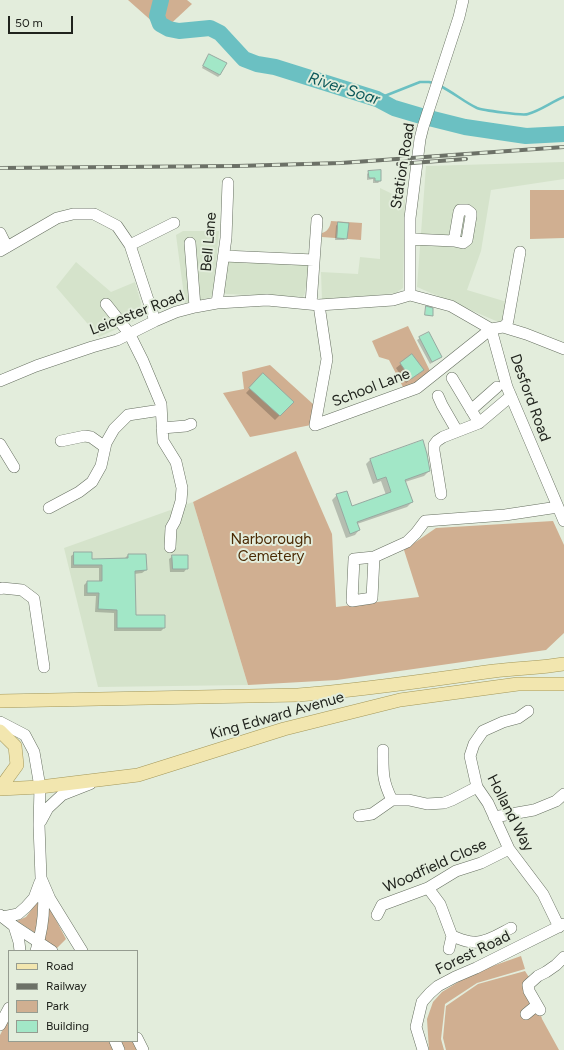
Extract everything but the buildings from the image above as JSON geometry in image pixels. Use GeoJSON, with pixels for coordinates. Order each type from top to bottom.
{"type":"FeatureCollection","features":[{"type":"Feature","properties":{"kind":"main road","name":"King Edward Avenue"},"geometry":{"type":"LineString","coordinates":[[0,701],[298,695],[328,693],[495,671],[564,664]]}},
{"type":"Feature","properties":{"kind":"main road","name":"King Edward Avenue"},"geometry":{"type":"LineString","coordinates":[[0,789],[40,787],[138,775],[284,729],[400,700],[518,684],[564,684]]}},
{"type":"Feature","properties":{"kind":"main road"},"geometry":{"type":"LineString","coordinates":[[0,731],[16,746],[17,764],[4,783],[0,784]]}},
{"type":"Feature","properties":{"kind":"street","name":"Station Road"},"geometry":{"type":"LineString","coordinates":[[410,295],[410,218],[420,139],[445,63],[463,0]]}},
{"type":"Feature","properties":{"kind":"street","name":"Bell Lane"},"geometry":{"type":"LineString","coordinates":[[217,303],[226,238],[228,183]]}},
{"type":"Feature","properties":{"kind":"street"},"geometry":{"type":"LineString","coordinates":[[0,233],[4,249],[57,218],[73,214],[94,214],[117,226],[130,246],[155,320]]}},
{"type":"Feature","properties":{"kind":"street"},"geometry":{"type":"LineString","coordinates":[[315,304],[314,260],[317,220]]}},
{"type":"Feature","properties":{"kind":"street"},"geometry":{"type":"LineString","coordinates":[[130,246],[174,223]]}},
{"type":"Feature","properties":{"kind":"street"},"geometry":{"type":"LineString","coordinates":[[410,239],[454,241]]}},
{"type":"Feature","properties":{"kind":"street"},"geometry":{"type":"LineString","coordinates":[[190,243],[195,307]]}},
{"type":"Feature","properties":{"kind":"street"},"geometry":{"type":"LineString","coordinates":[[503,327],[507,324],[508,320],[520,252]]}},
{"type":"Feature","properties":{"kind":"street"},"geometry":{"type":"LineString","coordinates":[[224,256],[314,260]]}},
{"type":"Feature","properties":{"kind":"street"},"geometry":{"type":"LineString","coordinates":[[410,295],[451,306],[491,329],[503,327],[526,334],[564,349]]}},
{"type":"Feature","properties":{"kind":"street","name":"Leicester Road"},"geometry":{"type":"LineString","coordinates":[[0,381],[36,366],[117,340],[155,320],[195,307],[217,303],[267,300],[315,304],[393,300],[410,295]]}},
{"type":"Feature","properties":{"kind":"street"},"geometry":{"type":"LineString","coordinates":[[106,304],[129,333],[161,404],[163,441],[176,462],[182,488],[182,501],[176,522],[171,528],[170,547]]}},
{"type":"Feature","properties":{"kind":"street","name":"School Lane"},"geometry":{"type":"LineString","coordinates":[[315,304],[327,359],[315,425],[417,388],[491,329]]}},
{"type":"Feature","properties":{"kind":"street","name":"Desford Road"},"geometry":{"type":"LineString","coordinates":[[491,329],[510,396],[559,502],[564,522]]}},
{"type":"Feature","properties":{"kind":"street"},"geometry":{"type":"LineString","coordinates":[[452,378],[479,423]]}},
{"type":"Feature","properties":{"kind":"street"},"geometry":{"type":"LineString","coordinates":[[471,410],[497,387]]}},
{"type":"Feature","properties":{"kind":"street"},"geometry":{"type":"LineString","coordinates":[[438,396],[457,431]]}},
{"type":"Feature","properties":{"kind":"street"},"geometry":{"type":"LineString","coordinates":[[441,494],[434,451],[434,446],[437,441],[443,436],[479,423],[510,396]]}},
{"type":"Feature","properties":{"kind":"street"},"geometry":{"type":"LineString","coordinates":[[50,508],[79,492],[92,482],[101,466],[106,443],[114,429],[128,415],[161,410]]}},
{"type":"Feature","properties":{"kind":"street"},"geometry":{"type":"LineString","coordinates":[[162,428],[186,426],[191,424]]}},
{"type":"Feature","properties":{"kind":"street"},"geometry":{"type":"LineString","coordinates":[[61,441],[85,436],[91,437],[105,447]]}},
{"type":"Feature","properties":{"kind":"street"},"geometry":{"type":"LineString","coordinates":[[0,444],[14,468]]}},
{"type":"Feature","properties":{"kind":"street"},"geometry":{"type":"LineString","coordinates":[[374,556],[407,542],[425,521],[505,515],[559,502]]}},
{"type":"Feature","properties":{"kind":"street"},"geometry":{"type":"LineString","coordinates":[[0,588],[22,590],[34,599],[44,667]]}},
{"type":"Feature","properties":{"kind":"street","name":"Holland Way"},"geometry":{"type":"LineString","coordinates":[[528,711],[518,718],[503,722],[483,731],[474,744],[470,756],[477,787],[488,803],[509,849],[543,894],[562,925]]}},
{"type":"Feature","properties":{"kind":"street"},"geometry":{"type":"LineString","coordinates":[[0,722],[25,735],[34,752],[40,787],[39,825],[41,878],[44,902],[37,946]]}},
{"type":"Feature","properties":{"kind":"street"},"geometry":{"type":"LineString","coordinates":[[383,750],[383,776],[386,789],[392,800]]}},
{"type":"Feature","properties":{"kind":"street"},"geometry":{"type":"LineString","coordinates":[[39,825],[48,808],[62,795],[100,779]]}},
{"type":"Feature","properties":{"kind":"street"},"geometry":{"type":"LineString","coordinates":[[359,816],[371,819],[392,800],[409,800],[427,804],[444,803],[477,787]]}},
{"type":"Feature","properties":{"kind":"street"},"geometry":{"type":"LineString","coordinates":[[494,817],[534,810],[556,801],[564,794]]}},
{"type":"Feature","properties":{"kind":"street","name":"Woodfield Close"},"geometry":{"type":"LineString","coordinates":[[379,906],[428,888],[456,871],[481,863],[509,849]]}},
{"type":"Feature","properties":{"kind":"street"},"geometry":{"type":"LineString","coordinates":[[2,916],[18,914],[26,907],[34,898],[41,878]]}},
{"type":"Feature","properties":{"kind":"street"},"geometry":{"type":"LineString","coordinates":[[41,878],[50,899],[81,950]]}},
{"type":"Feature","properties":{"kind":"street"},"geometry":{"type":"LineString","coordinates":[[428,888],[440,904],[452,936],[449,948]]}},
{"type":"Feature","properties":{"kind":"street"},"geometry":{"type":"LineString","coordinates":[[2,916],[37,946],[49,950]]}},
{"type":"Feature","properties":{"kind":"street","name":"Forest Road"},"geometry":{"type":"LineString","coordinates":[[423,1050],[416,1027],[422,1002],[430,993],[438,986],[455,977],[483,965],[562,925]]}},
{"type":"Feature","properties":{"kind":"street"},"geometry":{"type":"LineString","coordinates":[[14,926],[20,950]]}},
{"type":"Feature","properties":{"kind":"street"},"geometry":{"type":"LineString","coordinates":[[452,936],[478,943],[512,928]]}},
{"type":"Feature","properties":{"kind":"street"},"geometry":{"type":"LineString","coordinates":[[526,1014],[539,1007],[529,991],[528,985],[563,957]]}},
{"type":"Feature","properties":{"kind":"street"},"geometry":{"type":"LineString","coordinates":[[0,1025],[8,1010]]}},
{"type":"Feature","properties":{"kind":"street"},"geometry":{"type":"LineString","coordinates":[[138,1040],[143,1050]]}},
{"type":"Feature","properties":{"kind":"shaded area"},"geometry":{"type":"Polygon","coordinates":[[[564,162],[564,179],[491,190],[481,251],[467,290],[507,302],[503,324],[417,287],[426,166],[564,162]]]}},
{"type":"Feature","properties":{"kind":"shaded area"},"geometry":{"type":"Polygon","coordinates":[[[380,188],[405,200],[403,288],[396,293],[322,301],[321,272],[358,274],[360,257],[380,259],[380,188]]]}},
{"type":"Feature","properties":{"kind":"shaded area"},"geometry":{"type":"Polygon","coordinates":[[[183,231],[219,231],[213,297],[185,303],[176,235],[183,231]]]}},
{"type":"Feature","properties":{"kind":"shaded area"},"geometry":{"type":"Polygon","coordinates":[[[228,253],[308,257],[308,272],[303,297],[226,294],[223,291],[228,253]]]}},
{"type":"Feature","properties":{"kind":"shaded area"},"geometry":{"type":"Polygon","coordinates":[[[76,262],[111,292],[135,282],[141,303],[140,310],[134,321],[99,337],[56,287],[76,262]]]}},
{"type":"Feature","properties":{"kind":"shaded area"},"geometry":{"type":"Polygon","coordinates":[[[193,502],[248,685],[98,687],[64,548],[193,502]]]}},
{"type":"Feature","properties":{"kind":"green space"},"geometry":{"type":"Polygon","coordinates":[[[128,0],[187,0],[192,4],[163,31],[128,0]]]}},
{"type":"Feature","properties":{"kind":"green space"},"geometry":{"type":"Polygon","coordinates":[[[530,190],[564,190],[564,238],[530,239],[530,190]]]}},
{"type":"Feature","properties":{"kind":"green space"},"geometry":{"type":"Polygon","coordinates":[[[331,221],[362,223],[361,240],[322,237],[322,233],[326,231],[331,221]]]}},
{"type":"Feature","properties":{"kind":"green space"},"geometry":{"type":"Polygon","coordinates":[[[408,326],[431,373],[405,391],[389,360],[379,357],[372,341],[408,326]]]}},
{"type":"Feature","properties":{"kind":"green space"},"geometry":{"type":"Polygon","coordinates":[[[270,365],[313,404],[313,419],[311,425],[250,437],[223,393],[244,389],[242,372],[270,365]]]}},
{"type":"Feature","properties":{"kind":"green space","name":"Narborough Cemetery"},"geometry":{"type":"Polygon","coordinates":[[[296,451],[332,534],[336,607],[419,597],[404,550],[436,528],[553,521],[564,545],[564,633],[546,650],[337,680],[248,685],[193,502],[296,451]]]}},
{"type":"Feature","properties":{"kind":"green space"},"geometry":{"type":"Polygon","coordinates":[[[38,901],[37,934],[17,921],[26,917],[38,901]]]}},
{"type":"Feature","properties":{"kind":"green space"},"geometry":{"type":"Polygon","coordinates":[[[46,901],[66,939],[57,948],[41,939],[46,901]]]}},
{"type":"Feature","properties":{"kind":"green space"},"geometry":{"type":"Polygon","coordinates":[[[521,956],[525,969],[477,983],[445,1004],[441,1039],[444,1050],[429,1050],[427,1019],[433,1002],[442,992],[473,973],[521,956]]]}},
{"type":"Feature","properties":{"kind":"green space"},"geometry":{"type":"Polygon","coordinates":[[[525,971],[532,982],[542,1019],[559,1050],[446,1050],[443,1038],[446,1006],[478,984],[525,971]]]}},
{"type":"Feature","properties":{"kind":"green space"},"geometry":{"type":"Polygon","coordinates":[[[8,1020],[8,1042],[111,1042],[115,1050],[0,1050],[0,1035],[8,1020]]]}},
{"type":"Feature","properties":{"kind":"green space"},"geometry":{"type":"Polygon","coordinates":[[[120,1042],[133,1042],[137,1050],[124,1050],[120,1042]]]}},
{"type":"Feature","properties":{"kind":"waterway","name":"River Soar"},"geometry":{"type":"LineString","coordinates":[[161,0],[157,16],[160,24],[169,29],[179,31],[210,28],[220,33],[244,59],[257,64],[275,67],[377,99],[394,108],[465,127],[526,136],[564,134]]}},
{"type":"Feature","properties":{"kind":"waterway"},"geometry":{"type":"LineString","coordinates":[[377,99],[420,82],[433,83]]}},
{"type":"Feature","properties":{"kind":"waterway"},"geometry":{"type":"LineString","coordinates":[[440,86],[477,108],[519,114],[528,114],[564,97]]}},
{"type":"Feature","properties":{"kind":"railway"},"geometry":{"type":"LineString","coordinates":[[0,168],[237,166],[341,163],[564,147]]}},
{"type":"Feature","properties":{"kind":"railway"},"geometry":{"type":"LineString","coordinates":[[398,164],[466,159]]}}]}
